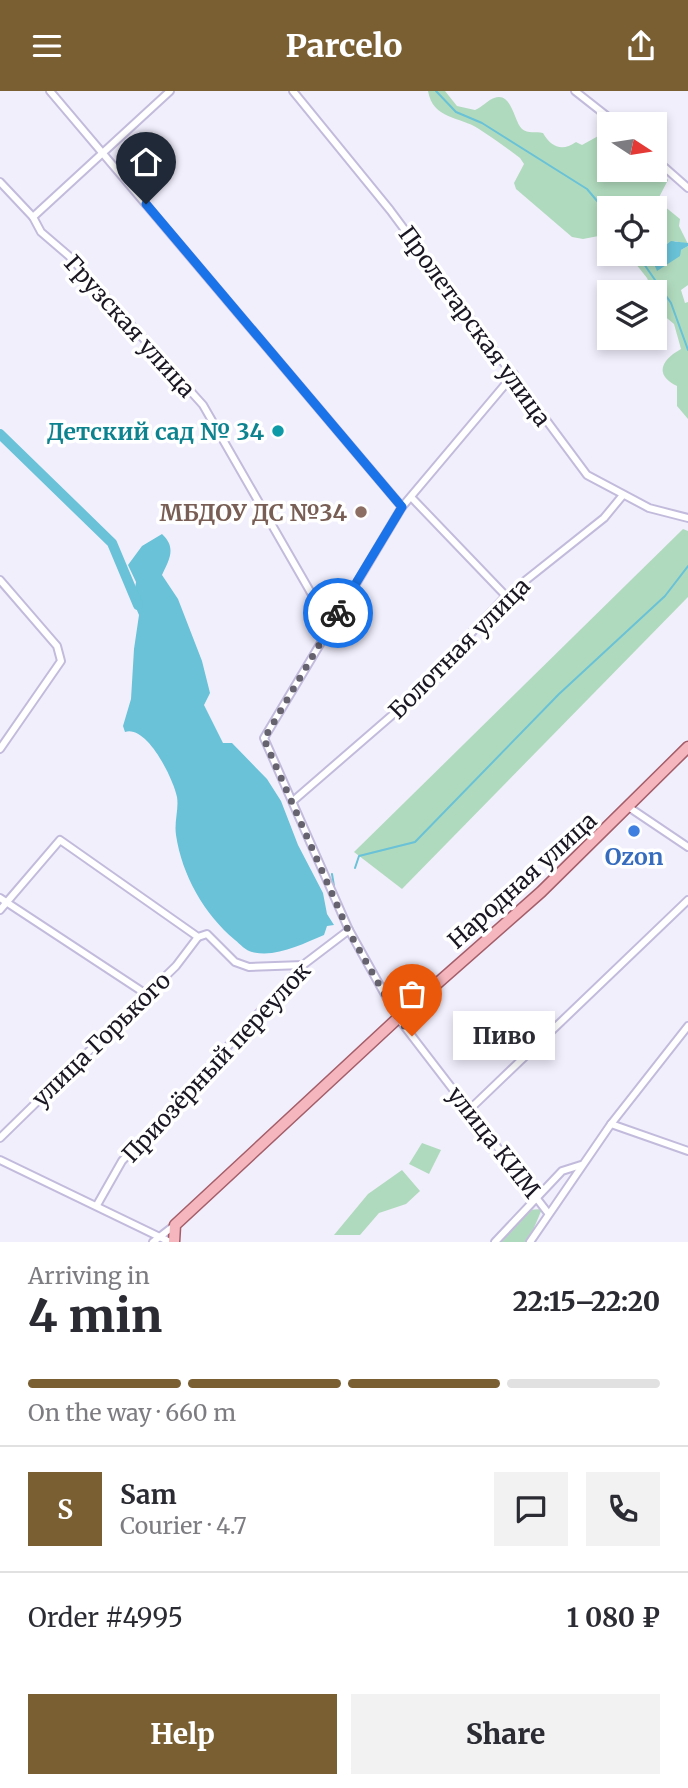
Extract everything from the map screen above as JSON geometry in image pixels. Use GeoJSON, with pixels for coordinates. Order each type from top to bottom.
{"type":"FeatureCollection","features":[{"type":"Feature","properties":{"kind":"main road","name":"Народная улица"},"geometry":{"type":"LineString","coordinates":[[175,1226],[398,1018],[541,892],[630,808],[688,747]]}},
{"type":"Feature","properties":{"kind":"main road"},"geometry":{"type":"LineString","coordinates":[[172,1242],[175,1226]]}},
{"type":"Feature","properties":{"kind":"street"},"geometry":{"type":"LineString","coordinates":[[50,91],[402,507]]}},
{"type":"Feature","properties":{"kind":"street"},"geometry":{"type":"LineString","coordinates":[[33,217],[170,91]]}},
{"type":"Feature","properties":{"kind":"street","name":"Пролетарская улица"},"geometry":{"type":"LineString","coordinates":[[293,91],[390,210],[587,475],[649,509],[688,518]]}},
{"type":"Feature","properties":{"kind":"street"},"geometry":{"type":"LineString","coordinates":[[575,91],[602,112]]}},
{"type":"Feature","properties":{"kind":"street"},"geometry":{"type":"LineString","coordinates":[[667,169],[688,188]]}},
{"type":"Feature","properties":{"kind":"street","name":"Грузская улица"},"geometry":{"type":"LineString","coordinates":[[0,182],[33,217],[41,232],[69,257],[203,405],[330,626]]}},
{"type":"Feature","properties":{"kind":"street"},"geometry":{"type":"LineString","coordinates":[[330,626],[402,507],[514,375]]}},
{"type":"Feature","properties":{"kind":"street","name":"Болотная улица"},"geometry":{"type":"LineString","coordinates":[[293,801],[405,704],[506,596],[604,518],[623,495]]}},
{"type":"Feature","properties":{"kind":"street"},"geometry":{"type":"LineString","coordinates":[[411,497],[506,596]]}},
{"type":"Feature","properties":{"kind":"street"},"geometry":{"type":"LineString","coordinates":[[0,580],[57,646],[61,661],[0,749]]}},
{"type":"Feature","properties":{"kind":"street","name":"улица КИМ"},"geometry":{"type":"LineString","coordinates":[[330,626],[264,739],[348,930],[398,1018],[548,1213]]}},
{"type":"Feature","properties":{"kind":"street"},"geometry":{"type":"LineString","coordinates":[[630,808],[688,848]]}},
{"type":"Feature","properties":{"kind":"street"},"geometry":{"type":"LineString","coordinates":[[0,910],[3,900],[60,841],[198,937],[207,934],[234,961],[249,967],[303,965]]}},
{"type":"Feature","properties":{"kind":"street"},"geometry":{"type":"LineString","coordinates":[[3,900],[146,994]]}},
{"type":"Feature","properties":{"kind":"street"},"geometry":{"type":"LineString","coordinates":[[469,1110],[688,901]]}},
{"type":"Feature","properties":{"kind":"street","name":"Приозёрный переулок"},"geometry":{"type":"LineString","coordinates":[[97,1205],[122,1161],[303,965],[348,930]]}},
{"type":"Feature","properties":{"kind":"street","name":"улица Горького"},"geometry":{"type":"LineString","coordinates":[[0,1139],[176,966],[198,937]]}},
{"type":"Feature","properties":{"kind":"street"},"geometry":{"type":"LineString","coordinates":[[530,1242],[611,1124],[688,1025]]}},
{"type":"Feature","properties":{"kind":"street"},"geometry":{"type":"LineString","coordinates":[[611,1124],[688,1151]]}},
{"type":"Feature","properties":{"kind":"street"},"geometry":{"type":"LineString","coordinates":[[0,1160],[97,1205],[155,1239],[172,1242]]}},
{"type":"Feature","properties":{"kind":"street"},"geometry":{"type":"LineString","coordinates":[[495,1242],[535,1196],[562,1171],[583,1164]]}},
{"type":"Feature","properties":{"kind":"street"},"geometry":{"type":"LineString","coordinates":[[155,1239],[175,1226]]}},
{"type":"Feature","properties":{"kind":"green space"},"geometry":{"type":"Polygon","coordinates":[[[428,91],[445,91],[457,106],[475,110],[500,97],[509,103],[522,129],[543,133],[557,146],[566,147],[576,142],[582,145],[597,137],[597,182],[667,182],[660,196],[597,196],[597,236],[583,239],[572,237],[516,189],[514,183],[524,164],[520,158],[479,129],[441,112],[431,100],[428,91]]]}},
{"type":"Feature","properties":{"kind":"green space"},"geometry":{"type":"Polygon","coordinates":[[[667,208],[680,219],[679,226],[688,244],[674,241],[681,250],[688,246],[688,285],[681,290],[685,303],[688,302],[688,419],[677,406],[677,386],[665,377],[663,372],[665,363],[681,349],[674,324],[667,318],[667,280],[647,278],[638,266],[667,266],[667,208]]]}},
{"type":"Feature","properties":{"kind":"green space"},"geometry":{"type":"Polygon","coordinates":[[[683,529],[688,531],[688,597],[402,889],[354,852],[683,529]]]}},
{"type":"Feature","properties":{"kind":"green space"},"geometry":{"type":"Polygon","coordinates":[[[422,1143],[441,1150],[429,1174],[409,1164],[422,1143]]]}},
{"type":"Feature","properties":{"kind":"green space"},"geometry":{"type":"Polygon","coordinates":[[[402,1170],[420,1191],[406,1204],[379,1213],[360,1235],[334,1235],[368,1194],[402,1170]]]}},
{"type":"Feature","properties":{"kind":"green space"},"geometry":{"type":"Polygon","coordinates":[[[542,1209],[528,1242],[501,1242],[528,1210],[542,1209]]]}},
{"type":"Feature","properties":{"kind":"water"},"geometry":{"type":"Polygon","coordinates":[[[671,241],[688,243],[688,246],[681,250],[680,256],[667,264],[667,244],[671,241]]]}},
{"type":"Feature","properties":{"kind":"water"},"geometry":{"type":"Polygon","coordinates":[[[162,534],[170,549],[162,575],[178,599],[202,661],[210,693],[204,705],[223,743],[232,743],[267,779],[281,801],[298,845],[323,893],[327,914],[334,925],[327,926],[324,935],[289,949],[270,953],[248,950],[224,930],[204,906],[183,865],[176,830],[177,797],[165,766],[150,744],[133,732],[125,732],[123,726],[131,699],[139,615],[133,601],[136,582],[128,565],[142,546],[162,534]]]}},
{"type":"Feature","properties":{"kind":"waterway"},"geometry":{"type":"LineString","coordinates":[[436,91],[456,112],[482,123],[587,189],[597,201]]}},
{"type":"Feature","properties":{"kind":"waterway"},"geometry":{"type":"LineString","coordinates":[[645,266],[671,303],[688,350]]}},
{"type":"Feature","properties":{"kind":"waterway"},"geometry":{"type":"LineString","coordinates":[[0,434],[112,543],[138,605]]}},
{"type":"Feature","properties":{"kind":"waterway"},"geometry":{"type":"LineString","coordinates":[[355,868],[359,856],[415,842],[559,694],[665,596],[688,566]]}},
{"type":"Feature","properties":{"kind":"waterway"},"geometry":{"type":"LineString","coordinates":[[332,874],[334,886]]}},
{"type":"Feature","properties":{"kind":"way so far"},"geometry":{"type":"LineString","coordinates":[[338,613],[264,739],[348,930],[398,1018],[412,1036]]}},
{"type":"Feature","properties":{"kind":"place","name":"Детский сад № 34"},"geometry":{"type":"Point","coordinates":[278,431]}},
{"type":"Feature","properties":{"kind":"place","name":"МБДОУ ДС №34"},"geometry":{"type":"Point","coordinates":[361,512]}},
{"type":"Feature","properties":{"kind":"place","name":"Ozon"},"geometry":{"type":"Point","coordinates":[634,831]}},
{"type":"Feature","properties":{"kind":"place","name":"Пиво"},"geometry":{"type":"Point","coordinates":[412,1036]}},
{"type":"Feature","properties":{"kind":"route"},"geometry":{"type":"LineString","coordinates":[[146,204],[402,507],[338,613]]}}]}
